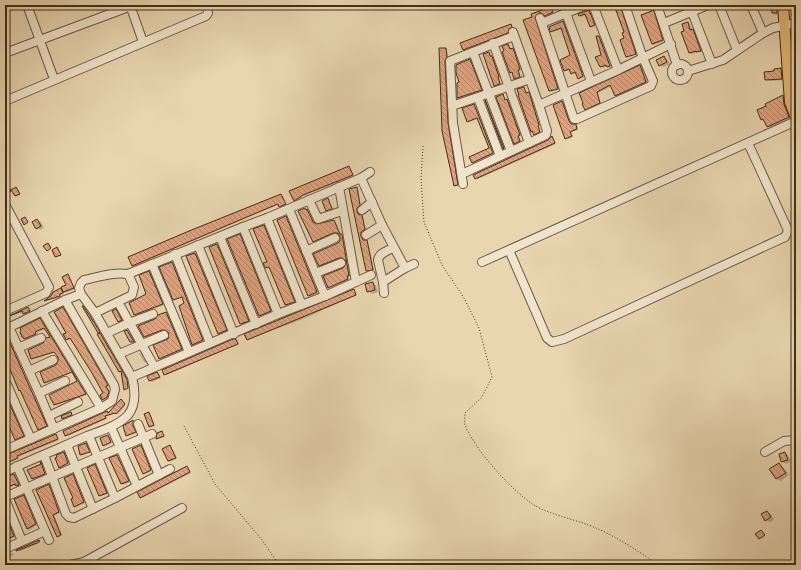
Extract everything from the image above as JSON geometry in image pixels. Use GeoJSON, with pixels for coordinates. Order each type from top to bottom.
{"type":"FeatureCollection","features":[{"type":"Feature","properties":{"kind":"main road"},"geometry":{"type":"LineString","coordinates":[[783,5],[788,25]]}},
{"type":"Feature","properties":{"kind":"main road"},"geometry":{"type":"LineString","coordinates":[[789,5],[788,25],[790,102],[796,116]]}},
{"type":"Feature","properties":{"kind":"street"},"geometry":{"type":"LineString","coordinates":[[5,7],[10,5]]}},
{"type":"Feature","properties":{"kind":"street"},"geometry":{"type":"LineString","coordinates":[[27,5],[54,79]]}},
{"type":"Feature","properties":{"kind":"street"},"geometry":{"type":"LineString","coordinates":[[5,53],[132,5],[143,42]]}},
{"type":"Feature","properties":{"kind":"street"},"geometry":{"type":"LineString","coordinates":[[5,101],[206,16],[208,13],[207,5]]}},
{"type":"Feature","properties":{"kind":"street"},"geometry":{"type":"LineString","coordinates":[[586,5],[566,13],[541,20],[574,119],[651,86],[653,81],[643,58],[625,5]]}},
{"type":"Feature","properties":{"kind":"street"},"geometry":{"type":"LineString","coordinates":[[593,5],[618,70]]}},
{"type":"Feature","properties":{"kind":"street"},"geometry":{"type":"LineString","coordinates":[[657,5],[664,22],[677,65]]}},
{"type":"Feature","properties":{"kind":"street"},"geometry":{"type":"LineString","coordinates":[[664,22],[708,5]]}},
{"type":"Feature","properties":{"kind":"street"},"geometry":{"type":"LineString","coordinates":[[719,5],[737,50]]}},
{"type":"Feature","properties":{"kind":"street"},"geometry":{"type":"LineString","coordinates":[[751,5],[763,33]]}},
{"type":"Feature","properties":{"kind":"street"},"geometry":{"type":"LineString","coordinates":[[692,12],[712,64]]}},
{"type":"Feature","properties":{"kind":"street"},"geometry":{"type":"LineString","coordinates":[[566,13],[591,81]]}},
{"type":"Feature","properties":{"kind":"street"},"geometry":{"type":"LineString","coordinates":[[688,71],[712,64],[728,57],[763,33],[788,25]]}},
{"type":"Feature","properties":{"kind":"street"},"geometry":{"type":"LineString","coordinates":[[462,174],[546,135],[547,133],[539,105],[513,34],[473,52],[449,57],[453,123],[463,184]]}},
{"type":"Feature","properties":{"kind":"street"},"geometry":{"type":"LineString","coordinates":[[493,44],[529,143]]}},
{"type":"Feature","properties":{"kind":"street"},"geometry":{"type":"LineString","coordinates":[[539,105],[618,70],[671,44]]}},
{"type":"Feature","properties":{"kind":"street"},"geometry":{"type":"LineString","coordinates":[[473,52],[511,151]]}},
{"type":"Feature","properties":{"kind":"street"},"geometry":{"type":"LineString","coordinates":[[677,65],[684,65],[688,68],[687,78],[678,81],[674,78],[672,69],[677,65]]}},
{"type":"Feature","properties":{"kind":"street"},"geometry":{"type":"LineString","coordinates":[[452,106],[530,79]]}},
{"type":"Feature","properties":{"kind":"street"},"geometry":{"type":"LineString","coordinates":[[478,98],[500,156]]}},
{"type":"Feature","properties":{"kind":"street"},"geometry":{"type":"LineString","coordinates":[[482,262],[748,143],[796,116]]}},
{"type":"Feature","properties":{"kind":"street"},"geometry":{"type":"LineString","coordinates":[[509,250],[547,338],[552,342],[564,339],[785,237],[788,232],[787,228],[748,143]]}},
{"type":"Feature","properties":{"kind":"street"},"geometry":{"type":"LineString","coordinates":[[5,472],[111,427],[127,415],[132,407],[135,395],[132,376],[107,333],[81,294],[79,288],[84,280],[108,274],[128,274],[289,209],[361,178],[370,172]]}},
{"type":"Feature","properties":{"kind":"street"},"geometry":{"type":"LineString","coordinates":[[361,178],[393,248],[405,268]]}},
{"type":"Feature","properties":{"kind":"street"},"geometry":{"type":"LineString","coordinates":[[339,187],[342,211],[356,282]]}},
{"type":"Feature","properties":{"kind":"street"},"geometry":{"type":"LineString","coordinates":[[309,200],[318,219],[342,211]]}},
{"type":"Feature","properties":{"kind":"street"},"geometry":{"type":"LineString","coordinates":[[362,210],[372,202]]}},
{"type":"Feature","properties":{"kind":"street"},"geometry":{"type":"LineString","coordinates":[[5,204],[49,287],[46,293],[5,311]]}},
{"type":"Feature","properties":{"kind":"street"},"geometry":{"type":"LineString","coordinates":[[289,209],[325,296]]}},
{"type":"Feature","properties":{"kind":"street"},"geometry":{"type":"LineString","coordinates":[[266,218],[302,305]]}},
{"type":"Feature","properties":{"kind":"street"},"geometry":{"type":"LineString","coordinates":[[366,235],[382,225]]}},
{"type":"Feature","properties":{"kind":"street"},"geometry":{"type":"LineString","coordinates":[[243,227],[278,314]]}},
{"type":"Feature","properties":{"kind":"street"},"geometry":{"type":"LineString","coordinates":[[220,237],[256,324]]}},
{"type":"Feature","properties":{"kind":"street"},"geometry":{"type":"LineString","coordinates":[[306,252],[335,238]]}},
{"type":"Feature","properties":{"kind":"street"},"geometry":{"type":"LineString","coordinates":[[198,245],[234,334]]}},
{"type":"Feature","properties":{"kind":"street"},"geometry":{"type":"LineString","coordinates":[[384,294],[378,258],[380,255],[393,248]]}},
{"type":"Feature","properties":{"kind":"street"},"geometry":{"type":"LineString","coordinates":[[175,254],[210,343]]}},
{"type":"Feature","properties":{"kind":"street"},"geometry":{"type":"LineString","coordinates":[[316,274],[341,263]]}},
{"type":"Feature","properties":{"kind":"street"},"geometry":{"type":"LineString","coordinates":[[152,264],[189,352]]}},
{"type":"Feature","properties":{"kind":"street"},"geometry":{"type":"LineString","coordinates":[[383,282],[414,264]]}},
{"type":"Feature","properties":{"kind":"street"},"geometry":{"type":"LineString","coordinates":[[94,313],[132,295],[134,287],[128,274]]}},
{"type":"Feature","properties":{"kind":"street"},"geometry":{"type":"LineString","coordinates":[[132,376],[234,334],[278,314],[325,296],[371,275]]}},
{"type":"Feature","properties":{"kind":"street"},"geometry":{"type":"LineString","coordinates":[[54,429],[29,371],[7,328],[65,300],[81,294]]}},
{"type":"Feature","properties":{"kind":"street"},"geometry":{"type":"LineString","coordinates":[[6,447],[31,439],[100,408],[112,401],[115,389],[114,385],[65,300]]}},
{"type":"Feature","properties":{"kind":"street"},"geometry":{"type":"LineString","coordinates":[[118,302],[154,366]]}},
{"type":"Feature","properties":{"kind":"street"},"geometry":{"type":"LineString","coordinates":[[42,311],[100,408]]}},
{"type":"Feature","properties":{"kind":"street"},"geometry":{"type":"LineString","coordinates":[[107,333],[153,314]]}},
{"type":"Feature","properties":{"kind":"street"},"geometry":{"type":"LineString","coordinates":[[119,354],[164,335]]}},
{"type":"Feature","properties":{"kind":"street"},"geometry":{"type":"LineString","coordinates":[[18,348],[41,338]]}},
{"type":"Feature","properties":{"kind":"street"},"geometry":{"type":"LineString","coordinates":[[29,371],[53,360]]}},
{"type":"Feature","properties":{"kind":"street"},"geometry":{"type":"LineString","coordinates":[[5,380],[31,439]]}},
{"type":"Feature","properties":{"kind":"street"},"geometry":{"type":"LineString","coordinates":[[39,393],[65,382]]}},
{"type":"Feature","properties":{"kind":"street"},"geometry":{"type":"LineString","coordinates":[[49,416],[78,402]]}},
{"type":"Feature","properties":{"kind":"street"},"geometry":{"type":"LineString","coordinates":[[138,424],[159,475]]}},
{"type":"Feature","properties":{"kind":"street"},"geometry":{"type":"LineString","coordinates":[[111,427],[137,486]]}},
{"type":"Feature","properties":{"kind":"street"},"geometry":{"type":"LineString","coordinates":[[22,541],[5,498],[27,487],[76,468],[152,434]]}},
{"type":"Feature","properties":{"kind":"street"},"geometry":{"type":"LineString","coordinates":[[89,436],[115,498]]}},
{"type":"Feature","properties":{"kind":"street"},"geometry":{"type":"LineString","coordinates":[[765,452],[784,441],[796,440]]}},
{"type":"Feature","properties":{"kind":"street"},"geometry":{"type":"LineString","coordinates":[[67,445],[93,509]]}},
{"type":"Feature","properties":{"kind":"street"},"geometry":{"type":"LineString","coordinates":[[44,455],[66,514],[69,517],[74,518],[170,469]]}},
{"type":"Feature","properties":{"kind":"street"},"geometry":{"type":"LineString","coordinates":[[17,466],[49,540]]}},
{"type":"Feature","properties":{"kind":"street"},"geometry":{"type":"LineString","coordinates":[[70,565],[84,562],[182,508]]}},
{"type":"Feature","properties":{"kind":"street"},"geometry":{"type":"LineString","coordinates":[[5,549],[45,531]]}},
{"type":"Feature","properties":{"kind":"path"},"geometry":{"type":"LineString","coordinates":[[423,146],[420,178],[424,222],[442,265],[464,298],[479,328],[492,377],[482,397],[465,413],[465,423],[473,439],[487,460],[522,496],[535,506],[596,528],[622,541],[659,565]]}},
{"type":"Feature","properties":{"kind":"path"},"geometry":{"type":"LineString","coordinates":[[184,426],[215,484],[262,540],[279,565]]}},
{"type":"Feature","properties":{"kind":"building"},"geometry":{"type":"Polygon","coordinates":[[[614,5],[620,5],[636,54],[626,57],[620,40],[624,38],[622,33],[624,32],[614,5]]]}},
{"type":"Feature","properties":{"kind":"building"},"geometry":{"type":"Polygon","coordinates":[[[650,5],[652,5],[663,40],[652,44],[641,15],[652,11],[650,5]]]}},
{"type":"Feature","properties":{"kind":"building"},"geometry":{"type":"Polygon","coordinates":[[[771,5],[777,5],[777,13],[772,13],[771,5]]]}},
{"type":"Feature","properties":{"kind":"building"},"geometry":{"type":"Polygon","coordinates":[[[551,7],[553,12],[545,16],[539,13],[535,17],[558,89],[549,91],[523,20],[532,17],[531,14],[551,7]]]}},
{"type":"Feature","properties":{"kind":"building"},"geometry":{"type":"Polygon","coordinates":[[[589,10],[595,25],[590,27],[585,14],[579,16],[578,14],[589,10]]]}},
{"type":"Feature","properties":{"kind":"building"},"geometry":{"type":"Polygon","coordinates":[[[563,21],[583,76],[578,79],[575,72],[571,74],[569,69],[564,71],[560,60],[570,55],[561,28],[550,32],[549,27],[563,21]]]}},
{"type":"Feature","properties":{"kind":"building"},"geometry":{"type":"Polygon","coordinates":[[[688,22],[690,30],[693,29],[701,51],[689,53],[681,32],[684,31],[682,24],[688,22]]]}},
{"type":"Feature","properties":{"kind":"building"},"geometry":{"type":"Polygon","coordinates":[[[511,24],[512,27],[509,29],[508,33],[463,50],[460,43],[511,24]]]}},
{"type":"Feature","properties":{"kind":"building"},"geometry":{"type":"Polygon","coordinates":[[[596,36],[599,36],[610,66],[607,67],[606,65],[600,67],[595,57],[601,55],[596,36]]]}},
{"type":"Feature","properties":{"kind":"building"},"geometry":{"type":"Polygon","coordinates":[[[508,44],[510,49],[513,48],[520,69],[518,70],[520,77],[514,79],[512,72],[510,73],[502,52],[504,51],[502,46],[508,44]]]}},
{"type":"Feature","properties":{"kind":"building"},"geometry":{"type":"Polygon","coordinates":[[[439,48],[446,48],[447,57],[445,61],[448,123],[458,185],[454,186],[442,131],[439,48]]]}},
{"type":"Feature","properties":{"kind":"building"},"geometry":{"type":"Polygon","coordinates":[[[489,52],[490,56],[492,56],[499,77],[500,84],[494,86],[483,54],[489,52]]]}},
{"type":"Feature","properties":{"kind":"building"},"geometry":{"type":"Polygon","coordinates":[[[664,56],[667,62],[659,66],[656,60],[664,56]]]}},
{"type":"Feature","properties":{"kind":"building"},"geometry":{"type":"Polygon","coordinates":[[[470,59],[482,90],[457,98],[457,83],[459,82],[456,73],[456,65],[470,59]]]}},
{"type":"Feature","properties":{"kind":"building"},"geometry":{"type":"Polygon","coordinates":[[[640,65],[646,82],[615,96],[610,85],[597,92],[600,103],[585,110],[579,93],[640,65]]]}},
{"type":"Feature","properties":{"kind":"building"},"geometry":{"type":"Polygon","coordinates":[[[781,68],[782,79],[765,80],[764,72],[774,71],[774,69],[781,68]]]}},
{"type":"Feature","properties":{"kind":"building"},"geometry":{"type":"Polygon","coordinates":[[[524,87],[526,93],[529,92],[539,125],[540,132],[534,135],[532,131],[531,132],[518,95],[517,89],[524,87]]]}},
{"type":"Feature","properties":{"kind":"building"},"geometry":{"type":"Polygon","coordinates":[[[503,94],[505,100],[507,99],[520,135],[518,136],[520,141],[514,144],[496,97],[503,94]]]}},
{"type":"Feature","properties":{"kind":"building"},"geometry":{"type":"Polygon","coordinates":[[[783,95],[784,104],[789,117],[767,127],[763,119],[761,120],[757,110],[783,95]]]}},
{"type":"Feature","properties":{"kind":"building"},"geometry":{"type":"Polygon","coordinates":[[[485,100],[504,148],[503,149],[485,100]]]}},
{"type":"Feature","properties":{"kind":"building"},"geometry":{"type":"Polygon","coordinates":[[[562,101],[569,121],[571,124],[576,124],[577,129],[570,132],[572,136],[565,139],[553,105],[562,101]]]}},
{"type":"Feature","properties":{"kind":"building"},"geometry":{"type":"Polygon","coordinates":[[[474,104],[493,153],[472,163],[469,157],[489,148],[477,118],[467,122],[462,108],[474,104]]]}},
{"type":"Feature","properties":{"kind":"building"},"geometry":{"type":"Polygon","coordinates":[[[552,136],[555,143],[475,179],[473,175],[548,140],[552,136]]]}},
{"type":"Feature","properties":{"kind":"building"},"geometry":{"type":"Polygon","coordinates":[[[349,166],[353,175],[303,195],[294,201],[289,191],[349,166]]]}},
{"type":"Feature","properties":{"kind":"building"},"geometry":{"type":"Polygon","coordinates":[[[5,179],[11,191],[5,194],[5,179]]]}},
{"type":"Feature","properties":{"kind":"building"},"geometry":{"type":"Polygon","coordinates":[[[16,187],[20,194],[15,196],[11,190],[16,187]]]}},
{"type":"Feature","properties":{"kind":"building"},"geometry":{"type":"Polygon","coordinates":[[[357,187],[360,205],[357,208],[357,211],[358,214],[362,215],[365,229],[361,232],[361,236],[363,240],[367,240],[373,270],[366,271],[349,189],[357,187]]]}},
{"type":"Feature","properties":{"kind":"building"},"geometry":{"type":"Polygon","coordinates":[[[281,194],[286,204],[279,207],[278,204],[268,208],[132,266],[128,257],[281,194]]]}},
{"type":"Feature","properties":{"kind":"building"},"geometry":{"type":"Polygon","coordinates":[[[328,198],[332,209],[326,211],[322,201],[328,198]]]}},
{"type":"Feature","properties":{"kind":"building"},"geometry":{"type":"Polygon","coordinates":[[[305,208],[306,210],[307,209],[313,222],[317,224],[334,220],[340,234],[342,234],[349,276],[347,276],[348,279],[328,288],[323,276],[343,268],[346,261],[339,258],[319,266],[313,254],[338,243],[340,241],[340,236],[338,233],[333,233],[313,242],[298,211],[305,208]]]}},
{"type":"Feature","properties":{"kind":"building"},"geometry":{"type":"Polygon","coordinates":[[[286,216],[317,292],[308,296],[277,220],[286,216]]]}},
{"type":"Feature","properties":{"kind":"building"},"geometry":{"type":"Polygon","coordinates":[[[25,217],[28,222],[24,225],[21,219],[25,217]]]}},
{"type":"Feature","properties":{"kind":"building"},"geometry":{"type":"Polygon","coordinates":[[[37,219],[41,226],[36,229],[32,222],[37,219]]]}},
{"type":"Feature","properties":{"kind":"building"},"geometry":{"type":"Polygon","coordinates":[[[264,225],[295,302],[285,305],[269,267],[265,268],[263,263],[267,262],[253,229],[264,225]]]}},
{"type":"Feature","properties":{"kind":"building"},"geometry":{"type":"Polygon","coordinates":[[[240,234],[271,311],[259,316],[227,239],[240,234]]]}},
{"type":"Feature","properties":{"kind":"building"},"geometry":{"type":"Polygon","coordinates":[[[48,243],[51,248],[47,251],[43,246],[48,243]]]}},
{"type":"Feature","properties":{"kind":"building"},"geometry":{"type":"Polygon","coordinates":[[[217,244],[249,321],[240,324],[209,247],[217,244]]]}},
{"type":"Feature","properties":{"kind":"building"},"geometry":{"type":"Polygon","coordinates":[[[57,247],[61,255],[55,257],[52,250],[57,247]]]}},
{"type":"Feature","properties":{"kind":"building"},"geometry":{"type":"Polygon","coordinates":[[[195,253],[227,330],[218,334],[186,256],[195,253]]]}},
{"type":"Feature","properties":{"kind":"building"},"geometry":{"type":"Polygon","coordinates":[[[172,262],[203,340],[192,345],[179,306],[184,303],[182,297],[173,300],[159,267],[172,262]]]}},
{"type":"Feature","properties":{"kind":"building"},"geometry":{"type":"Polygon","coordinates":[[[149,271],[163,304],[134,315],[129,303],[146,294],[139,275],[149,271]]]}},
{"type":"Feature","properties":{"kind":"building"},"geometry":{"type":"Polygon","coordinates":[[[68,274],[74,288],[63,292],[61,287],[66,285],[62,277],[68,274]]]}},
{"type":"Feature","properties":{"kind":"building"},"geometry":{"type":"Polygon","coordinates":[[[373,282],[375,290],[367,292],[365,284],[373,282]]]}},
{"type":"Feature","properties":{"kind":"building"},"geometry":{"type":"Polygon","coordinates":[[[61,288],[63,293],[60,294],[60,296],[44,301],[51,296],[53,292],[61,288]]]}},
{"type":"Feature","properties":{"kind":"building"},"geometry":{"type":"Polygon","coordinates":[[[354,289],[356,295],[247,340],[244,334],[354,289]]]}},
{"type":"Feature","properties":{"kind":"building"},"geometry":{"type":"Polygon","coordinates":[[[82,306],[90,316],[100,332],[98,333],[82,306]]]}},
{"type":"Feature","properties":{"kind":"building"},"geometry":{"type":"Polygon","coordinates":[[[28,307],[30,311],[23,314],[22,311],[5,318],[28,307]]]}},
{"type":"Feature","properties":{"kind":"building"},"geometry":{"type":"Polygon","coordinates":[[[63,307],[108,385],[106,386],[109,392],[107,397],[102,400],[100,395],[103,393],[92,373],[70,338],[66,340],[63,334],[66,333],[54,312],[63,307]]]}},
{"type":"Feature","properties":{"kind":"building"},"geometry":{"type":"Polygon","coordinates":[[[116,309],[122,320],[118,322],[112,311],[116,309]]]}},
{"type":"Feature","properties":{"kind":"building"},"geometry":{"type":"Polygon","coordinates":[[[166,312],[182,349],[159,359],[153,345],[168,339],[169,333],[162,330],[144,337],[138,326],[155,319],[158,315],[166,312]]]}},
{"type":"Feature","properties":{"kind":"building"},"geometry":{"type":"Polygon","coordinates":[[[40,318],[86,394],[54,405],[49,395],[77,381],[72,372],[44,383],[40,372],[56,365],[58,357],[54,352],[31,359],[28,350],[43,343],[46,338],[50,337],[44,328],[35,332],[36,334],[24,339],[20,332],[20,328],[40,318]]]}},
{"type":"Feature","properties":{"kind":"building"},"geometry":{"type":"Polygon","coordinates":[[[127,330],[134,342],[130,342],[124,331],[127,330]]]}},
{"type":"Feature","properties":{"kind":"building"},"geometry":{"type":"Polygon","coordinates":[[[100,333],[127,379],[128,388],[124,390],[121,371],[119,372],[97,334],[100,333]]]}},
{"type":"Feature","properties":{"kind":"building"},"geometry":{"type":"Polygon","coordinates":[[[5,334],[47,426],[38,430],[20,390],[19,391],[5,357],[5,334]]]}},
{"type":"Feature","properties":{"kind":"building"},"geometry":{"type":"Polygon","coordinates":[[[236,339],[238,344],[164,375],[162,370],[236,339]]]}},
{"type":"Feature","properties":{"kind":"building"},"geometry":{"type":"Polygon","coordinates":[[[157,372],[160,377],[149,381],[147,376],[157,372]]]}},
{"type":"Feature","properties":{"kind":"building"},"geometry":{"type":"Polygon","coordinates":[[[5,394],[24,436],[15,440],[5,417],[5,394]]]}},
{"type":"Feature","properties":{"kind":"building"},"geometry":{"type":"Polygon","coordinates":[[[121,399],[125,404],[116,414],[105,416],[106,418],[65,436],[63,431],[107,411],[108,413],[121,399]]]}},
{"type":"Feature","properties":{"kind":"building"},"geometry":{"type":"Polygon","coordinates":[[[71,412],[72,415],[62,419],[61,416],[71,412]]]}},
{"type":"Feature","properties":{"kind":"building"},"geometry":{"type":"Polygon","coordinates":[[[149,412],[154,425],[149,427],[144,414],[149,412]]]}},
{"type":"Feature","properties":{"kind":"building"},"geometry":{"type":"Polygon","coordinates":[[[133,420],[133,426],[136,432],[126,436],[123,426],[133,420]]]}},
{"type":"Feature","properties":{"kind":"building"},"geometry":{"type":"Polygon","coordinates":[[[162,431],[164,436],[156,439],[157,433],[162,431]]]}},
{"type":"Feature","properties":{"kind":"building"},"geometry":{"type":"Polygon","coordinates":[[[56,434],[58,439],[17,456],[18,458],[9,462],[6,455],[56,434]]]}},
{"type":"Feature","properties":{"kind":"building"},"geometry":{"type":"Polygon","coordinates":[[[108,435],[111,442],[103,446],[100,438],[108,435]]]}},
{"type":"Feature","properties":{"kind":"building"},"geometry":{"type":"Polygon","coordinates":[[[86,443],[90,452],[80,455],[78,446],[86,443]]]}},
{"type":"Feature","properties":{"kind":"building"},"geometry":{"type":"Polygon","coordinates":[[[141,445],[151,470],[143,474],[132,449],[141,445]]]}},
{"type":"Feature","properties":{"kind":"building"},"geometry":{"type":"Polygon","coordinates":[[[170,445],[176,458],[168,461],[162,449],[170,445]]]}},
{"type":"Feature","properties":{"kind":"building"},"geometry":{"type":"Polygon","coordinates":[[[64,452],[68,463],[59,468],[55,458],[57,457],[56,455],[64,452]]]}},
{"type":"Feature","properties":{"kind":"building"},"geometry":{"type":"Polygon","coordinates":[[[785,452],[788,460],[781,462],[779,454],[785,452]]]}},
{"type":"Feature","properties":{"kind":"building"},"geometry":{"type":"Polygon","coordinates":[[[117,455],[129,481],[121,484],[109,458],[117,455]]]}},
{"type":"Feature","properties":{"kind":"building"},"geometry":{"type":"Polygon","coordinates":[[[41,462],[45,474],[32,479],[27,470],[41,464],[41,462]]]}},
{"type":"Feature","properties":{"kind":"building"},"geometry":{"type":"Polygon","coordinates":[[[779,463],[786,473],[776,479],[769,469],[779,463]]]}},
{"type":"Feature","properties":{"kind":"building"},"geometry":{"type":"Polygon","coordinates":[[[95,464],[107,493],[99,496],[87,468],[95,464]]]}},
{"type":"Feature","properties":{"kind":"building"},"geometry":{"type":"Polygon","coordinates":[[[187,466],[190,472],[140,498],[137,492],[187,466]]]}},
{"type":"Feature","properties":{"kind":"building"},"geometry":{"type":"Polygon","coordinates":[[[14,474],[19,485],[16,486],[15,484],[8,487],[5,477],[14,474]]]}},
{"type":"Feature","properties":{"kind":"building"},"geometry":{"type":"Polygon","coordinates":[[[73,474],[84,502],[74,507],[71,499],[73,498],[64,478],[73,474]]]}},
{"type":"Feature","properties":{"kind":"building"},"geometry":{"type":"Polygon","coordinates":[[[49,484],[59,512],[53,515],[61,535],[57,537],[36,490],[49,484]]]}},
{"type":"Feature","properties":{"kind":"building"},"geometry":{"type":"Polygon","coordinates":[[[24,495],[36,524],[27,529],[14,499],[24,495]]]}},
{"type":"Feature","properties":{"kind":"building"},"geometry":{"type":"Polygon","coordinates":[[[767,511],[771,517],[765,521],[761,514],[767,511]]]}},
{"type":"Feature","properties":{"kind":"building"},"geometry":{"type":"Polygon","coordinates":[[[5,514],[14,536],[5,540],[5,514]]]}},
{"type":"Feature","properties":{"kind":"building"},"geometry":{"type":"Polygon","coordinates":[[[761,530],[765,535],[759,539],[755,534],[761,530]]]}},
{"type":"Feature","properties":{"kind":"building"},"geometry":{"type":"Polygon","coordinates":[[[39,540],[40,541],[37,543],[16,551],[16,550],[39,540]]]}}]}
